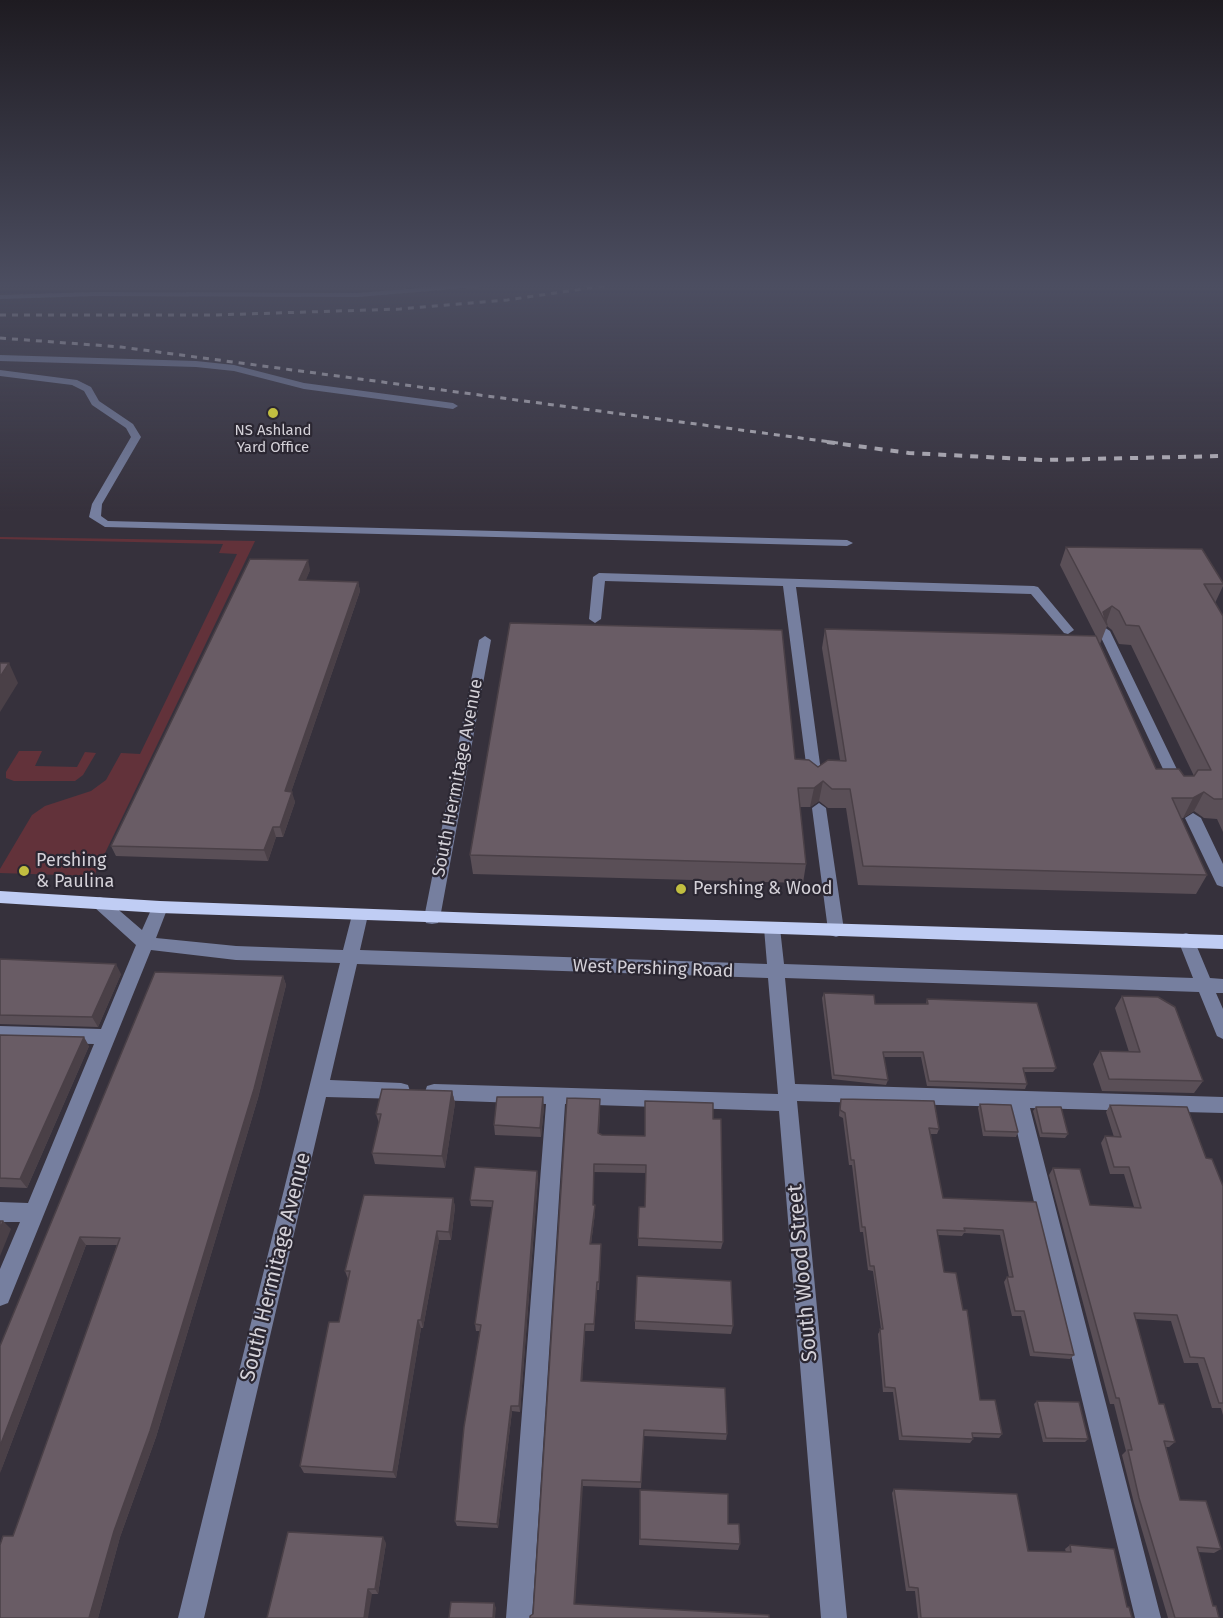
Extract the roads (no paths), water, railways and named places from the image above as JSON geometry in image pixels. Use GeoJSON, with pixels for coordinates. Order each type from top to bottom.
{"type":"FeatureCollection","features":[{"type":"Feature","properties":{"kind":"main road"},"geometry":{"type":"LineString","coordinates":[[0,897],[160,907],[432,918],[1223,942]]}},
{"type":"Feature","properties":{"kind":"street"},"geometry":{"type":"LineString","coordinates":[[86,361],[206,364],[234,368],[304,386],[453,406]]}},
{"type":"Feature","properties":{"kind":"street"},"geometry":{"type":"LineString","coordinates":[[0,373],[74,382],[88,389],[95,403],[130,426],[136,437],[97,504],[95,517],[105,524],[847,543]]}},
{"type":"Feature","properties":{"kind":"street"},"geometry":{"type":"LineString","coordinates":[[595,619],[599,577],[1034,590],[1068,630]]}},
{"type":"Feature","properties":{"kind":"street"},"geometry":{"type":"LineString","coordinates":[[789,583],[815,779]]}},
{"type":"Feature","properties":{"kind":"street"},"geometry":{"type":"LineString","coordinates":[[1104,631],[1179,789]]}},
{"type":"Feature","properties":{"kind":"street","name":"South Hermitage Avenue"},"geometry":{"type":"LineString","coordinates":[[432,918],[485,639]]}},
{"type":"Feature","properties":{"kind":"street"},"geometry":{"type":"LineString","coordinates":[[819,808],[836,930]]}},
{"type":"Feature","properties":{"kind":"street"},"geometry":{"type":"LineString","coordinates":[[1193,818],[1223,882]]}},
{"type":"Feature","properties":{"kind":"street"},"geometry":{"type":"LineString","coordinates":[[100,903],[145,944]]}},
{"type":"Feature","properties":{"kind":"street"},"geometry":{"type":"LineString","coordinates":[[0,1295],[160,907]]}},
{"type":"Feature","properties":{"kind":"street","name":"South Hermitage Avenue"},"geometry":{"type":"LineString","coordinates":[[191,1618],[360,915]]}},
{"type":"Feature","properties":{"kind":"street","name":"South Wood Street"},"geometry":{"type":"LineString","coordinates":[[772,928],[834,1618]]}},
{"type":"Feature","properties":{"kind":"street"},"geometry":{"type":"LineString","coordinates":[[1186,940],[1223,1031]]}},
{"type":"Feature","properties":{"kind":"street","name":"West Pershing Road"},"geometry":{"type":"LineString","coordinates":[[145,944],[236,953],[350,958],[1223,986]]}},
{"type":"Feature","properties":{"kind":"street"},"geometry":{"type":"LineString","coordinates":[[0,1034],[107,1037]]}},
{"type":"Feature","properties":{"kind":"street"},"geometry":{"type":"LineString","coordinates":[[319,1088],[556,1096],[1018,1099],[1223,1105]]}},
{"type":"Feature","properties":{"kind":"street"},"geometry":{"type":"LineString","coordinates":[[519,1618],[556,1096]]}},
{"type":"Feature","properties":{"kind":"street"},"geometry":{"type":"LineString","coordinates":[[1018,1099],[1148,1618]]}},
{"type":"Feature","properties":{"kind":"street"},"geometry":{"type":"LineString","coordinates":[[0,1212],[34,1213]]}},
{"type":"Feature","properties":{"kind":"railway"},"geometry":{"type":"LineString","coordinates":[[222,361],[838,443]]}},
{"type":"Feature","properties":{"kind":"railway"},"geometry":{"type":"LineString","coordinates":[[827,442],[909,453],[1044,460],[1223,456]]}},
{"type":"Feature","properties":{"kind":"place","name":"NS Ashland Yard Office"},"geometry":{"type":"Point","coordinates":[273,413]}},
{"type":"Feature","properties":{"kind":"place","name":"Pershing & Paulina"},"geometry":{"type":"Point","coordinates":[24,871]}},
{"type":"Feature","properties":{"kind":"place","name":"Pershing & Wood"},"geometry":{"type":"Point","coordinates":[681,889]}}]}
